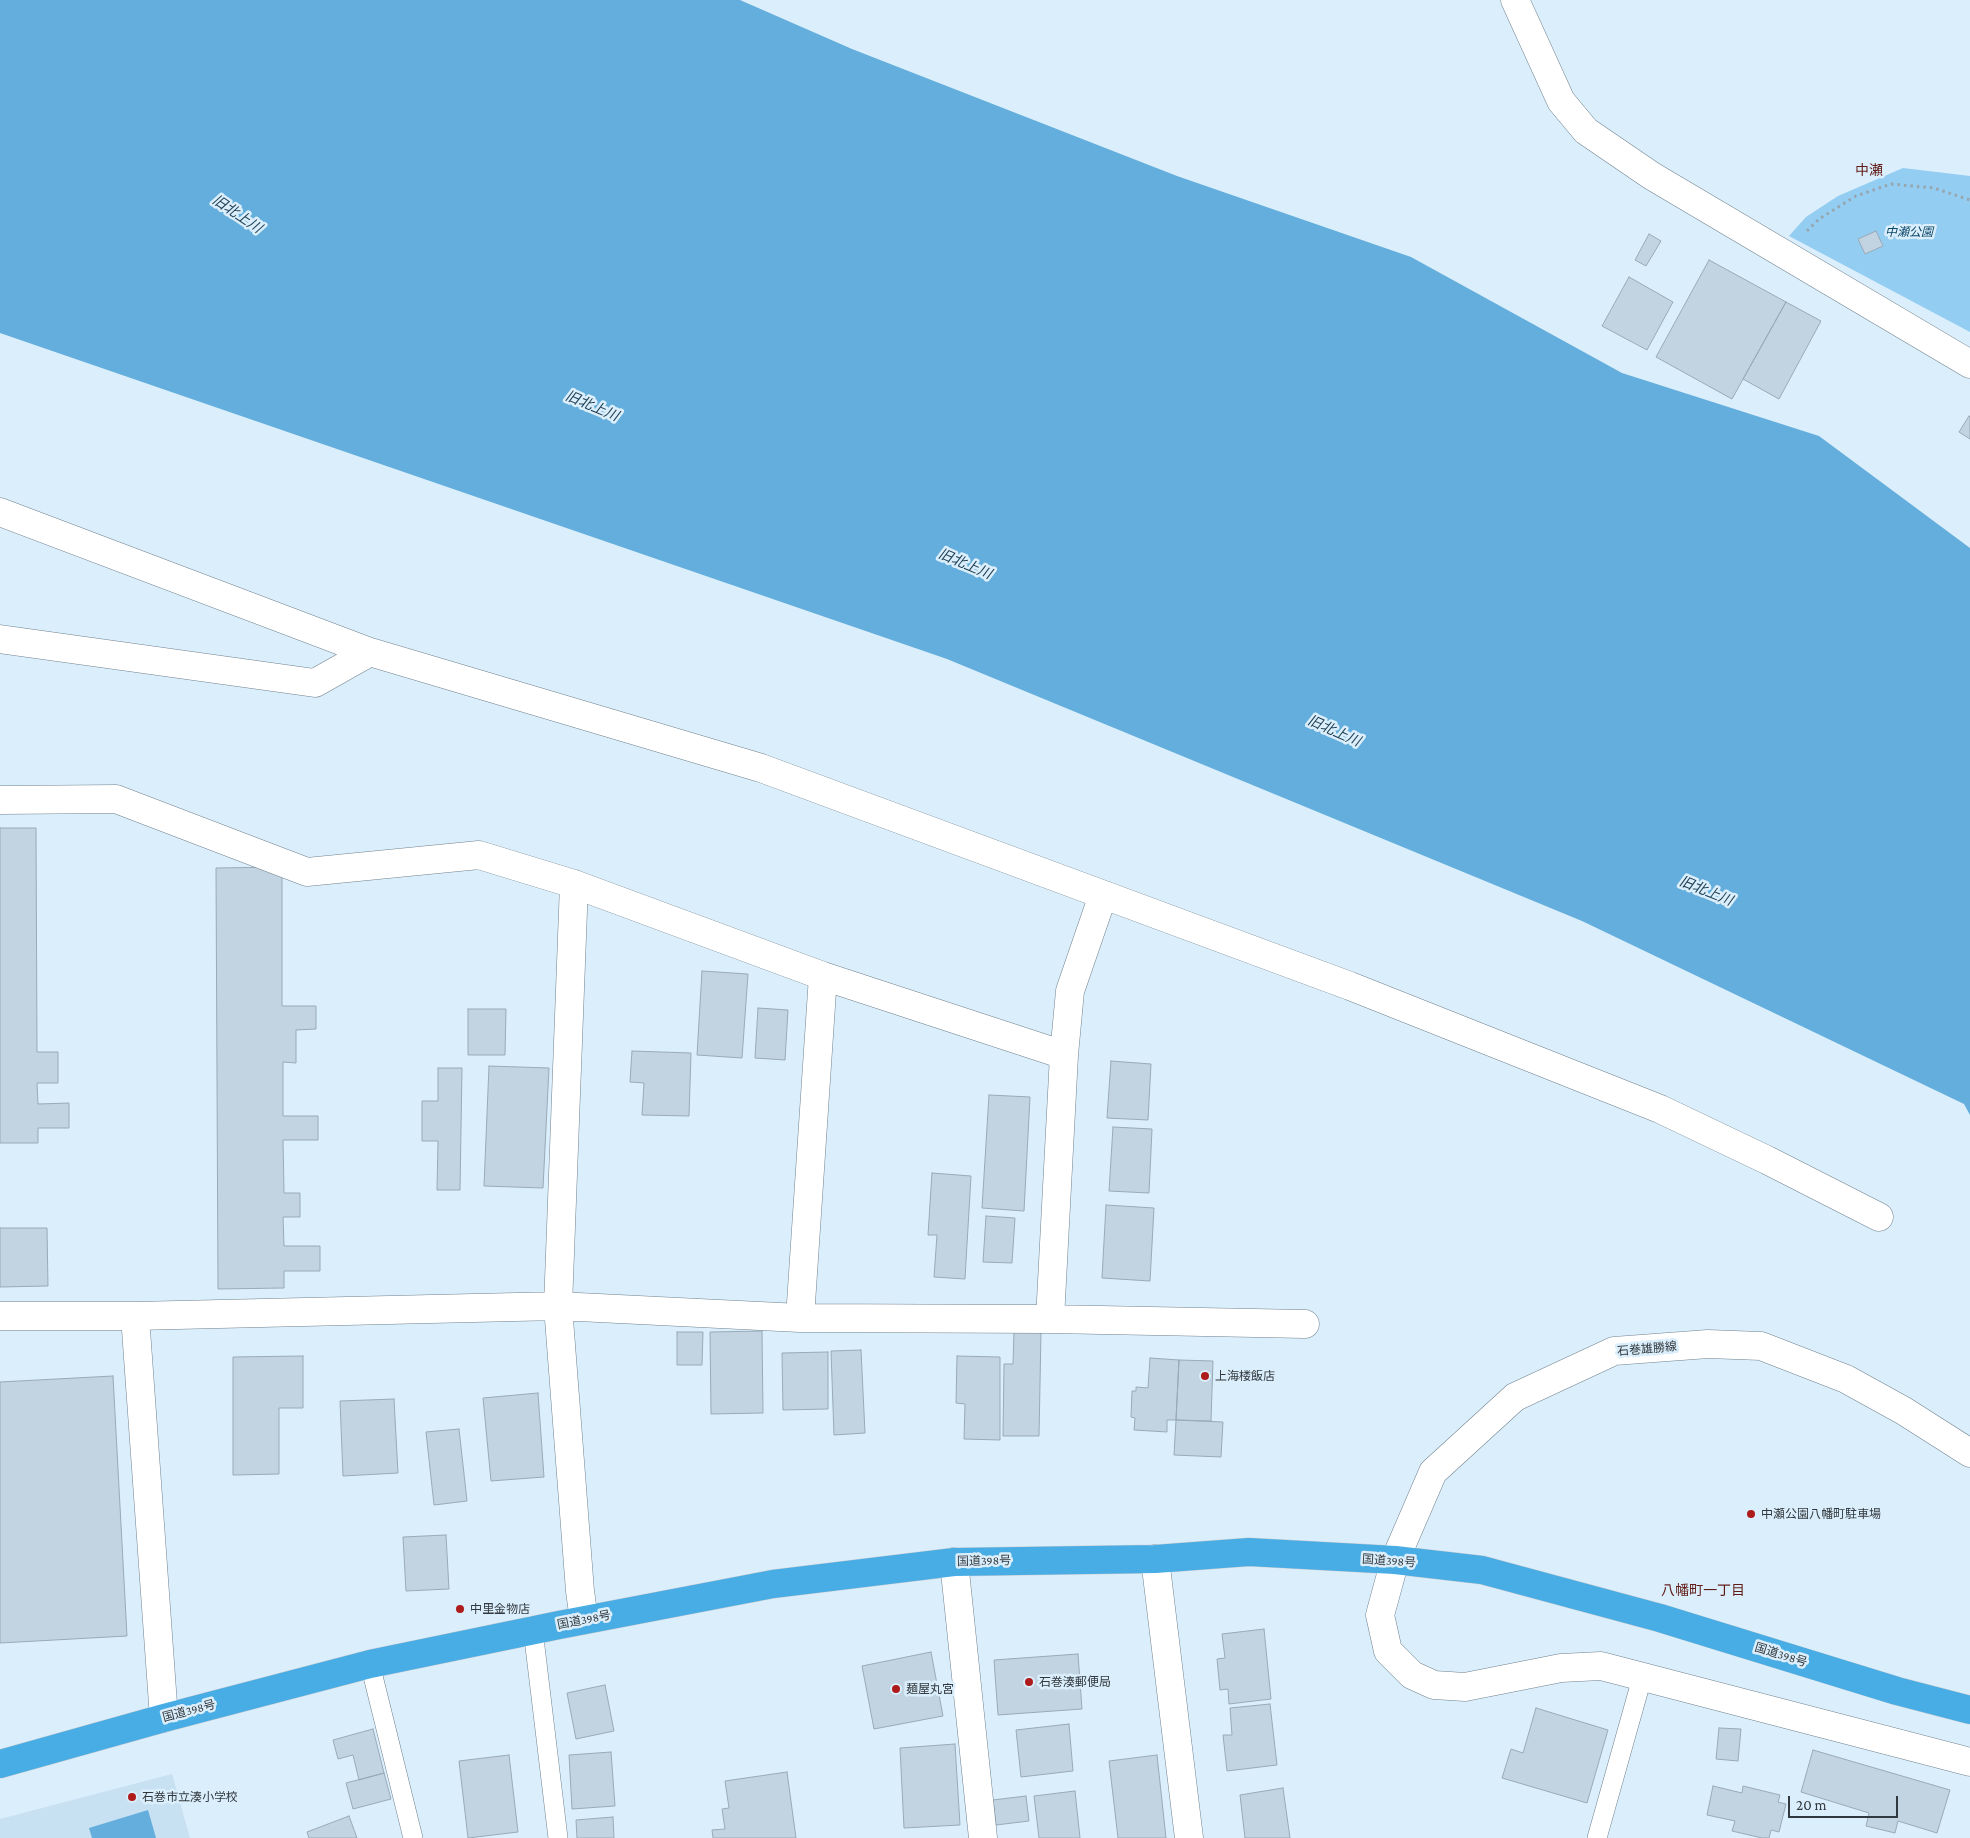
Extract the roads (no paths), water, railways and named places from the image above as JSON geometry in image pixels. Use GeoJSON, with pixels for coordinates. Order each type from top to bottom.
{"type":"FeatureCollection","features":[{"type":"Feature","properties":{"kind":"highway","name":"国道398号"},"geometry":{"type":"LineString","coordinates":[[0,1764],[164,1718],[370,1664],[532,1630],[773,1584],[954,1562],[1155,1559],[1249,1552],[1395,1560],[1482,1570],[1660,1618],[1897,1690],[1970,1710]]}},
{"type":"Feature","properties":{"kind":"street"},"geometry":{"type":"LineString","coordinates":[[1515,0],[1561,101],[1586,131],[1652,176],[1970,364]]}},
{"type":"Feature","properties":{"kind":"street"},"geometry":{"type":"LineString","coordinates":[[0,512],[370,652],[761,768],[1360,990],[1660,1109],[1767,1160],[1879,1217]]}},
{"type":"Feature","properties":{"kind":"street"},"geometry":{"type":"LineString","coordinates":[[0,639],[315,683],[370,652]]}},
{"type":"Feature","properties":{"kind":"street"},"geometry":{"type":"LineString","coordinates":[[0,800],[116,799],[307,872],[479,855],[574,884],[823,976],[1064,1055]]}},
{"type":"Feature","properties":{"kind":"street"},"geometry":{"type":"LineString","coordinates":[[574,884],[558,1306],[580,1591],[584,1620]]}},
{"type":"Feature","properties":{"kind":"street"},"geometry":{"type":"LineString","coordinates":[[1050,1319],[1064,1055],[1070,991],[1103,895]]}},
{"type":"Feature","properties":{"kind":"street"},"geometry":{"type":"LineString","coordinates":[[800,1318],[823,976]]}},
{"type":"Feature","properties":{"kind":"street"},"geometry":{"type":"LineString","coordinates":[[0,1316],[134,1316],[558,1306],[800,1318],[1050,1319],[1305,1324]]}},
{"type":"Feature","properties":{"kind":"street"},"geometry":{"type":"LineString","coordinates":[[134,1316],[164,1718]]}},
{"type":"Feature","properties":{"kind":"street","name":"石巻雄勝線"},"geometry":{"type":"LineString","coordinates":[[1970,1453],[1904,1411],[1846,1379],[1761,1346],[1708,1344],[1614,1351],[1515,1397],[1433,1472],[1395,1560],[1380,1615],[1388,1651],[1412,1675],[1434,1685],[1465,1687],[1561,1668],[1601,1666],[1970,1762]]}},
{"type":"Feature","properties":{"kind":"street"},"geometry":{"type":"LineString","coordinates":[[1155,1559],[1189,1838]]}},
{"type":"Feature","properties":{"kind":"street"},"geometry":{"type":"LineString","coordinates":[[954,1562],[983,1838]]}},
{"type":"Feature","properties":{"kind":"lane"},"geometry":{"type":"LineString","coordinates":[[532,1630],[558,1838]]}},
{"type":"Feature","properties":{"kind":"lane"},"geometry":{"type":"LineString","coordinates":[[370,1664],[412,1838]]}},
{"type":"Feature","properties":{"kind":"lane"},"geometry":{"type":"LineString","coordinates":[[1596,1838],[1642,1678]]}},
{"type":"Feature","properties":{"kind":"water","name":"旧北上川"},"geometry":{"type":"Polygon","coordinates":[[[0,0],[740,0],[852,49],[1177,176],[1411,257],[1622,373],[1819,436],[1970,548],[1970,1115],[1964,1104],[1582,921],[947,659],[0,333],[0,0]]]}},
{"type":"Feature","properties":{"kind":"water"},"geometry":{"type":"Polygon","coordinates":[[[148,1810],[156,1838],[92,1838],[89,1828],[148,1810]]]}},
{"type":"Feature","properties":{"kind":"place","name":"上海楼飯店"},"geometry":{"type":"Point","coordinates":[1205,1376]}},
{"type":"Feature","properties":{"kind":"place","name":"中瀬公園八幡町駐車場"},"geometry":{"type":"Point","coordinates":[1751,1514]}},
{"type":"Feature","properties":{"kind":"place","name":"中里金物店"},"geometry":{"type":"Point","coordinates":[460,1609]}},
{"type":"Feature","properties":{"kind":"place","name":"石巻湊郵便局"},"geometry":{"type":"Point","coordinates":[1029,1682]}},
{"type":"Feature","properties":{"kind":"place","name":"麺屋丸宮"},"geometry":{"type":"Point","coordinates":[896,1689]}},
{"type":"Feature","properties":{"kind":"place","name":"石巻市立湊小学校"},"geometry":{"type":"Point","coordinates":[132,1797]}},
{"type":"Feature","properties":{"kind":"district","name":"中瀬"},"geometry":{"type":"Point","coordinates":[1869,171]}},
{"type":"Feature","properties":{"kind":"district","name":"八幡町一丁目"},"geometry":{"type":"Point","coordinates":[1703,1591]}},
{"type":"Feature","properties":{"kind":"park label","name":"中瀬公園"},"geometry":{"type":"Point","coordinates":[1909,232]}}]}
